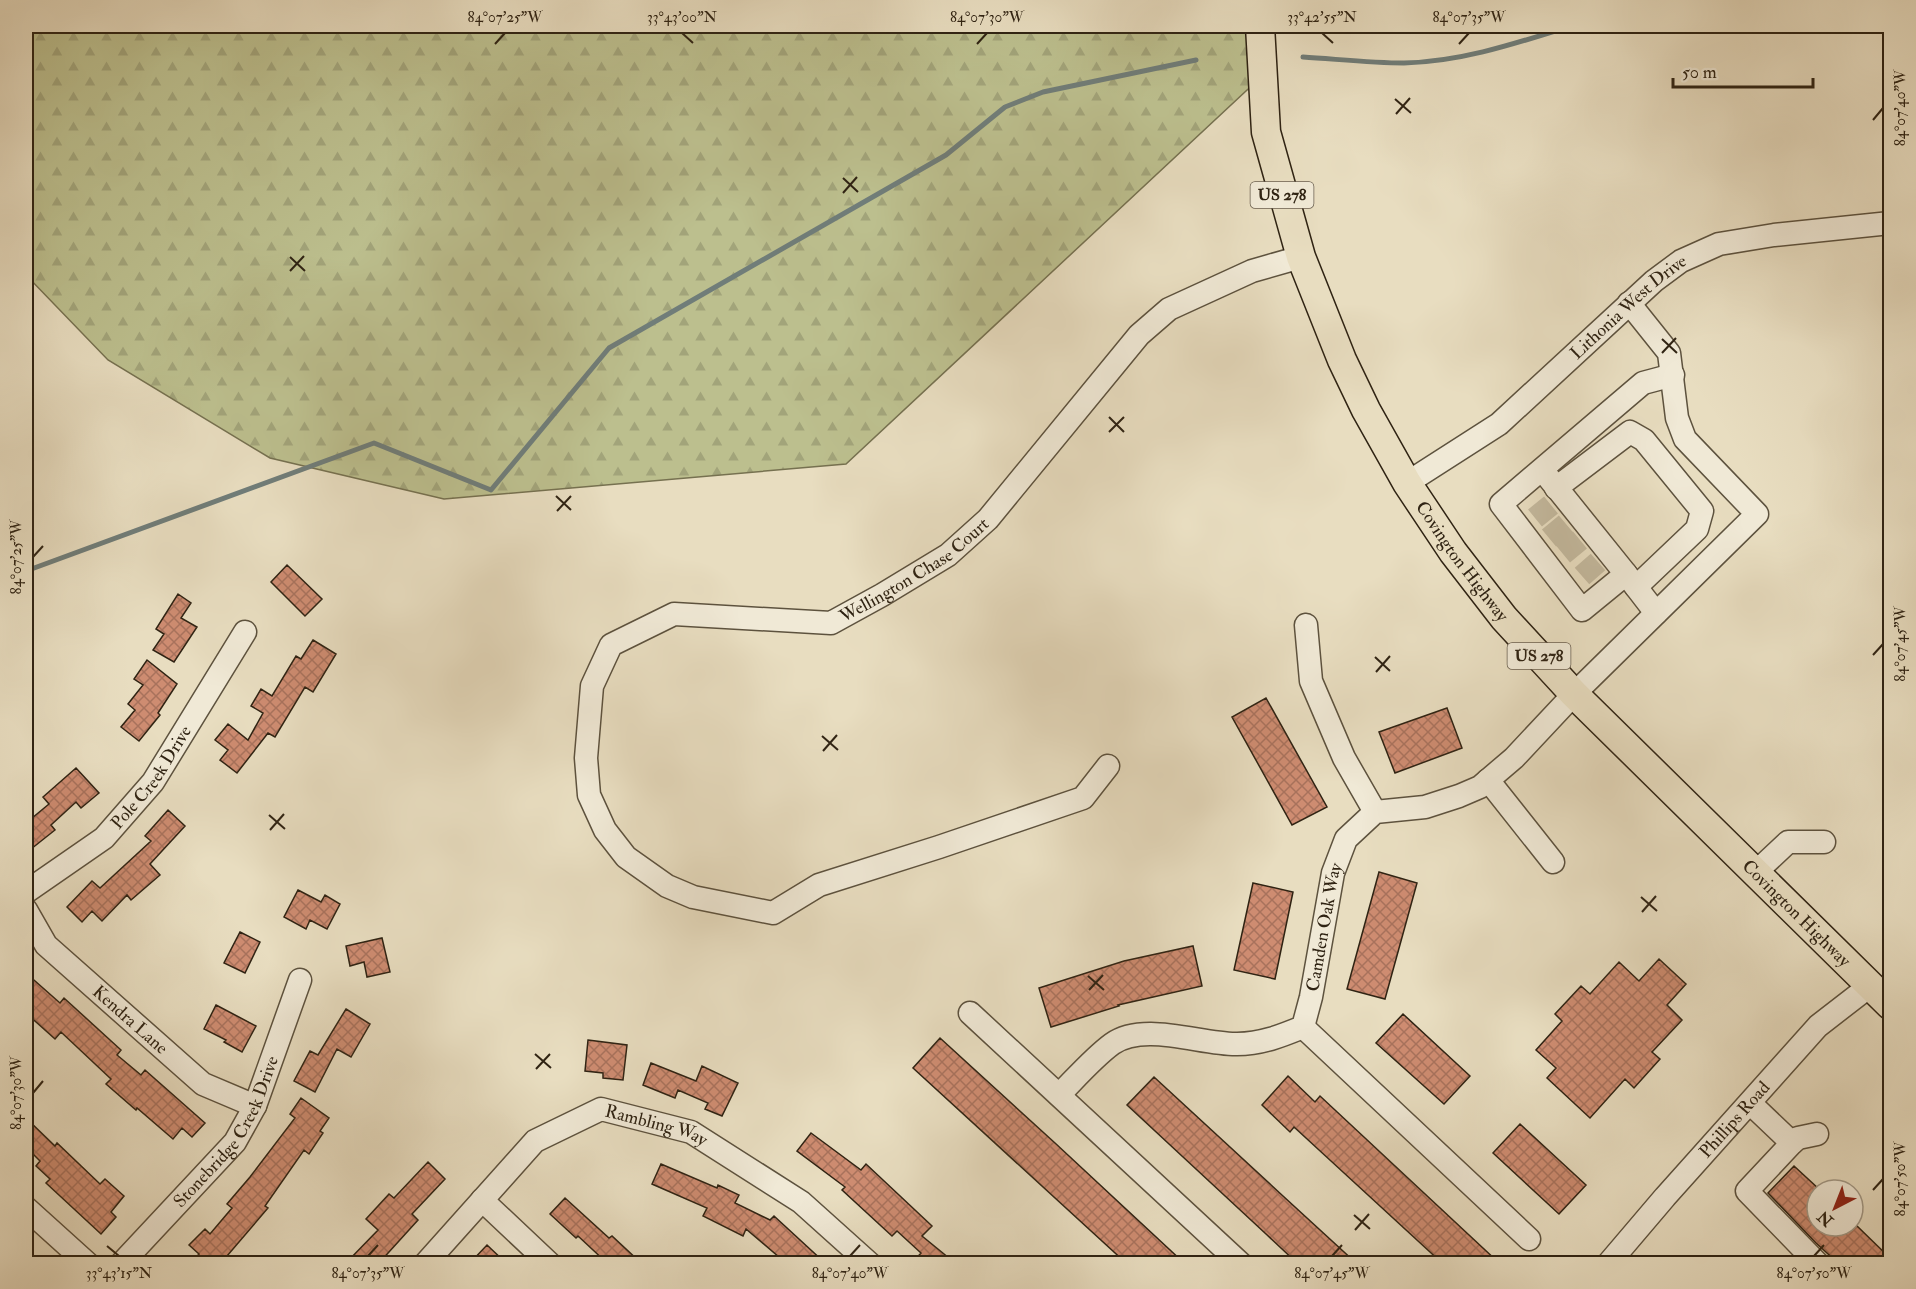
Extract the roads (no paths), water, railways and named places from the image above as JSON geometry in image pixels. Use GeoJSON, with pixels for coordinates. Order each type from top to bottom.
{"type":"FeatureCollection","features":[{"type":"Feature","properties":{"kind":"main road","name":"Covington Highway"},"geometry":{"type":"LineString","coordinates":[[1260,26],[1266,132],[1301,257],[1342,360],[1366,410],[1407,483],[1454,552],[1504,618],[1574,694],[1881,995]]}},
{"type":"Feature","properties":{"kind":"street","name":"Lithonia West Drive"},"geometry":{"type":"LineString","coordinates":[[1407,483],[1499,424],[1629,303],[1681,261],[1719,244],[1774,235],[1890,223]]}},
{"type":"Feature","properties":{"kind":"street","name":"Wellington Chase Court"},"geometry":{"type":"LineString","coordinates":[[1108,766],[1083,798],[819,885],[773,913],[693,897],[667,886],[626,857],[606,830],[589,795],[586,758],[592,686],[611,645],[674,614],[831,623],[882,595],[948,555],[988,519],[1139,335],[1169,309],[1252,271],[1301,257]]}},
{"type":"Feature","properties":{"kind":"street"},"geometry":{"type":"LineString","coordinates":[[1306,625],[1311,681],[1344,758],[1375,812],[1425,807],[1459,796],[1480,786],[1514,758],[1574,694],[1757,514],[1685,439],[1677,418],[1669,352],[1629,303]]}},
{"type":"Feature","properties":{"kind":"street"},"geometry":{"type":"LineString","coordinates":[[1545,507],[1564,539],[1589,570],[1582,610],[1631,581],[1697,529],[1702,511],[1644,440],[1630,432],[1545,507],[1501,504],[1643,383],[1673,375]]}},
{"type":"Feature","properties":{"kind":"street"},"geometry":{"type":"LineString","coordinates":[[1541,470],[1545,507],[1564,539],[1589,570],[1631,581],[1656,613]]}},
{"type":"Feature","properties":{"kind":"street","name":"Pole Creek Drive"},"geometry":{"type":"LineString","coordinates":[[26,892],[104,838],[153,782],[244,632]]}},
{"type":"Feature","properties":{"kind":"street"},"geometry":{"type":"LineString","coordinates":[[1488,780],[1553,862]]}},
{"type":"Feature","properties":{"kind":"street","name":"Camden Oak Way"},"geometry":{"type":"LineString","coordinates":[[1303,1027],[1311,997],[1333,873],[1346,839],[1375,812]]}},
{"type":"Feature","properties":{"kind":"street"},"geometry":{"type":"LineString","coordinates":[[1756,872],[1788,842],[1824,842]]}},
{"type":"Feature","properties":{"kind":"street","name":"Kendra Lane"},"geometry":{"type":"LineString","coordinates":[[26,910],[46,945],[203,1084],[255,1106]]}},
{"type":"Feature","properties":{"kind":"street","name":"Stonebridge Creek Drive"},"geometry":{"type":"LineString","coordinates":[[121,1263],[235,1142],[255,1106],[300,980]]}},
{"type":"Feature","properties":{"kind":"street","name":"Phillips Road"},"geometry":{"type":"LineString","coordinates":[[1608,1263],[1818,1026],[1881,995]]}},
{"type":"Feature","properties":{"kind":"street"},"geometry":{"type":"LineString","coordinates":[[970,1013],[1241,1263]]}},
{"type":"Feature","properties":{"kind":"street"},"geometry":{"type":"LineString","coordinates":[[1059,1095],[1112,1044],[1130,1036],[1179,1035],[1235,1045],[1266,1042],[1303,1027],[1529,1239]]}},
{"type":"Feature","properties":{"kind":"street"},"geometry":{"type":"LineString","coordinates":[[1750,1103],[1792,1143]]}},
{"type":"Feature","properties":{"kind":"street","name":"Rambling Way"},"geometry":{"type":"LineString","coordinates":[[425,1263],[535,1141],[600,1109],[691,1132],[801,1202],[870,1263]]}},
{"type":"Feature","properties":{"kind":"street"},"geometry":{"type":"LineString","coordinates":[[1817,1134],[1798,1138],[1747,1191],[1818,1263]]}},
{"type":"Feature","properties":{"kind":"street"},"geometry":{"type":"LineString","coordinates":[[482,1200],[550,1263]]}},
{"type":"Feature","properties":{"kind":"street"},"geometry":{"type":"LineString","coordinates":[[26,1208],[88,1263]]}},
{"type":"Feature","properties":{"kind":"waterway"},"geometry":{"type":"LineString","coordinates":[[1303,57],[1379,62],[1425,62],[1489,50],[1571,26]]}},
{"type":"Feature","properties":{"kind":"waterway"},"geometry":{"type":"LineString","coordinates":[[26,571],[374,443],[491,490],[609,348],[946,155],[1005,107],[1043,92],[1196,60]]}},
{"type":"Feature","properties":{"kind":"tunnel"},"geometry":{"type":"LineString","coordinates":[[1535,518],[1551,505]]}},
{"type":"Feature","properties":{"kind":"tunnel"},"geometry":{"type":"LineString","coordinates":[[1549,538],[1567,523]]}},
{"type":"Feature","properties":{"kind":"tunnel"},"geometry":{"type":"LineString","coordinates":[[1563,554],[1580,540]]}},
{"type":"Feature","properties":{"kind":"tunnel"},"geometry":{"type":"LineString","coordinates":[[1582,576],[1598,562]]}}]}
